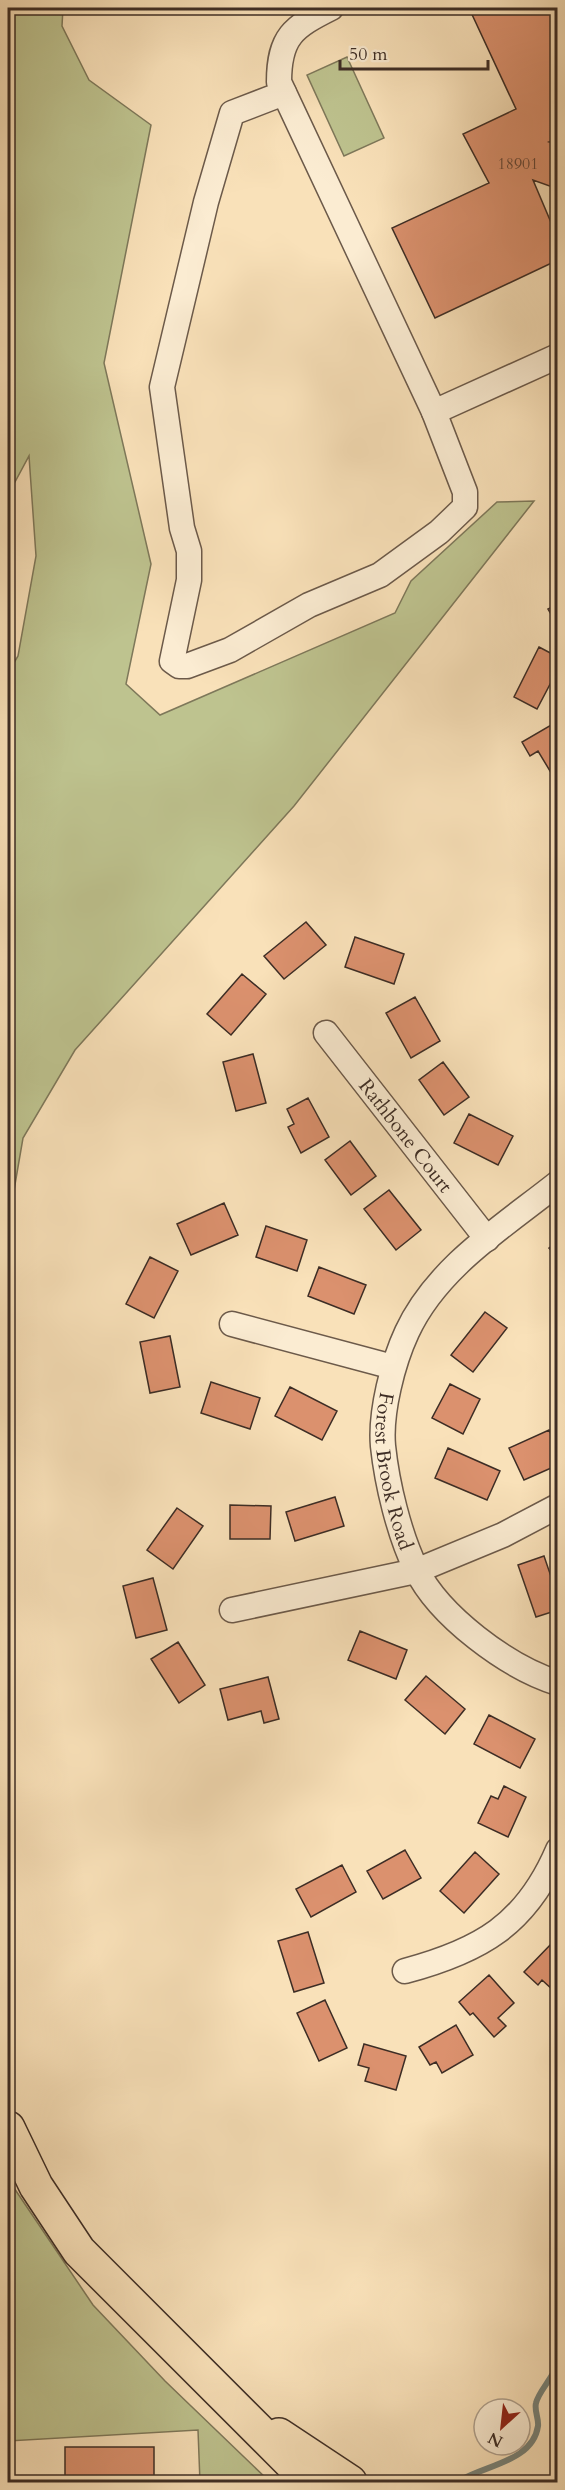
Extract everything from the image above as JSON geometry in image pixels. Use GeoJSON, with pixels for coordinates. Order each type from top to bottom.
{"type":"FeatureCollection","features":[{"type":"Feature","properties":{"kind":"highway"},"geometry":{"type":"LineString","coordinates":[[8,2128],[36,2186],[79,2251],[295,2468],[302,2482]]}},
{"type":"Feature","properties":{"kind":"highway"},"geometry":{"type":"LineString","coordinates":[[189,2363],[261,2422],[350,2482]]}},
{"type":"Feature","properties":{"kind":"street"},"geometry":{"type":"LineString","coordinates":[[284,93],[232,113],[227,125],[206,202],[162,387],[182,528],[189,551],[189,580],[172,661],[179,666],[187,666],[230,650],[309,605],[380,575],[439,532],[465,507],[465,492],[434,412],[279,82],[279,59],[286,40],[304,22],[331,8]]}},
{"type":"Feature","properties":{"kind":"street"},"geometry":{"type":"LineString","coordinates":[[434,412],[558,356]]}},
{"type":"Feature","properties":{"kind":"street","name":"Rathbone Court"},"geometry":{"type":"LineString","coordinates":[[326,1033],[487,1239]]}},
{"type":"Feature","properties":{"kind":"street","name":"Forest Brook Road"},"geometry":{"type":"LineString","coordinates":[[558,1183],[456,1266],[429,1296],[407,1330],[393,1367],[385,1412],[383,1445],[402,1535],[417,1570],[445,1609],[488,1648],[540,1677],[558,1683]]}},
{"type":"Feature","properties":{"kind":"street"},"geometry":{"type":"LineString","coordinates":[[232,1324],[393,1367]]}},
{"type":"Feature","properties":{"kind":"street"},"geometry":{"type":"LineString","coordinates":[[232,1610],[417,1570],[503,1535],[558,1506]]}},
{"type":"Feature","properties":{"kind":"street"},"geometry":{"type":"LineString","coordinates":[[405,1971],[446,1960],[482,1943],[513,1920],[546,1878],[558,1850]]}},
{"type":"Feature","properties":{"kind":"green space"},"geometry":{"type":"Polygon","coordinates":[[[8,8],[63,8],[62,26],[89,80],[151,125],[104,363],[151,564],[126,684],[160,715],[395,613],[411,581],[497,502],[534,501],[294,806],[75,1050],[23,1138],[8,1225],[8,673],[18,656],[36,556],[29,456],[8,495],[8,8]]]}},
{"type":"Feature","properties":{"kind":"green space"},"geometry":{"type":"Polygon","coordinates":[[[347,57],[384,138],[344,156],[307,75],[347,57]]]}},
{"type":"Feature","properties":{"kind":"green space"},"geometry":{"type":"Polygon","coordinates":[[[8,2179],[93,2305],[165,2381],[270,2482],[200,2482],[198,2430],[8,2441],[8,2179]]]}},
{"type":"Feature","properties":{"kind":"building"},"geometry":{"type":"Polygon","coordinates":[[[469,8],[558,8],[558,138],[549,142],[558,145],[558,189],[533,180],[558,239],[558,260],[435,318],[392,228],[489,183],[463,134],[516,109],[469,8]]]}},
{"type":"Feature","properties":{"kind":"building"},"geometry":{"type":"Polygon","coordinates":[[[558,604],[558,626],[548,609],[558,604]]]}},
{"type":"Feature","properties":{"kind":"building"},"geometry":{"type":"Polygon","coordinates":[[[539,647],[558,657],[558,669],[537,709],[514,697],[539,647]]]}},
{"type":"Feature","properties":{"kind":"building"},"geometry":{"type":"Polygon","coordinates":[[[558,721],[558,773],[553,776],[538,751],[530,756],[522,742],[558,721]]]}},
{"type":"Feature","properties":{"kind":"building"},"geometry":{"type":"Polygon","coordinates":[[[306,922],[326,945],[284,979],[264,956],[306,922]]]}},
{"type":"Feature","properties":{"kind":"building"},"geometry":{"type":"Polygon","coordinates":[[[355,937],[404,954],[394,984],[345,967],[355,937]]]}},
{"type":"Feature","properties":{"kind":"building"},"geometry":{"type":"Polygon","coordinates":[[[242,974],[266,994],[231,1035],[207,1014],[242,974]]]}},
{"type":"Feature","properties":{"kind":"building"},"geometry":{"type":"Polygon","coordinates":[[[415,997],[440,1041],[411,1058],[386,1013],[415,997]]]}},
{"type":"Feature","properties":{"kind":"building"},"geometry":{"type":"Polygon","coordinates":[[[253,1054],[266,1103],[236,1111],[223,1062],[253,1054]]]}},
{"type":"Feature","properties":{"kind":"building"},"geometry":{"type":"Polygon","coordinates":[[[443,1062],[469,1097],[444,1115],[419,1080],[443,1062]]]}},
{"type":"Feature","properties":{"kind":"building"},"geometry":{"type":"Polygon","coordinates":[[[308,1098],[329,1137],[301,1153],[288,1127],[294,1124],[287,1109],[308,1098]]]}},
{"type":"Feature","properties":{"kind":"building"},"geometry":{"type":"Polygon","coordinates":[[[469,1114],[513,1136],[498,1165],[454,1143],[469,1114]]]}},
{"type":"Feature","properties":{"kind":"building"},"geometry":{"type":"Polygon","coordinates":[[[350,1141],[376,1176],[351,1195],[325,1160],[350,1141]]]}},
{"type":"Feature","properties":{"kind":"building"},"geometry":{"type":"Polygon","coordinates":[[[389,1190],[421,1230],[396,1250],[364,1209],[389,1190]]]}},
{"type":"Feature","properties":{"kind":"building"},"geometry":{"type":"Polygon","coordinates":[[[224,1203],[238,1235],[191,1255],[177,1224],[224,1203]]]}},
{"type":"Feature","properties":{"kind":"building"},"geometry":{"type":"Polygon","coordinates":[[[266,1226],[307,1240],[297,1271],[256,1257],[266,1226]]]}},
{"type":"Feature","properties":{"kind":"building"},"geometry":{"type":"Polygon","coordinates":[[[558,1241],[558,1258],[549,1248],[558,1241]]]}},
{"type":"Feature","properties":{"kind":"building"},"geometry":{"type":"Polygon","coordinates":[[[150,1257],[178,1271],[154,1318],[126,1304],[150,1257]]]}},
{"type":"Feature","properties":{"kind":"building"},"geometry":{"type":"Polygon","coordinates":[[[319,1267],[366,1285],[354,1314],[308,1296],[319,1267]]]}},
{"type":"Feature","properties":{"kind":"building"},"geometry":{"type":"Polygon","coordinates":[[[485,1312],[507,1328],[473,1372],[451,1355],[485,1312]]]}},
{"type":"Feature","properties":{"kind":"building"},"geometry":{"type":"Polygon","coordinates":[[[170,1336],[180,1387],[150,1393],[140,1342],[170,1336]]]}},
{"type":"Feature","properties":{"kind":"building"},"geometry":{"type":"Polygon","coordinates":[[[211,1382],[260,1398],[250,1429],[201,1413],[211,1382]]]}},
{"type":"Feature","properties":{"kind":"building"},"geometry":{"type":"Polygon","coordinates":[[[450,1384],[480,1399],[463,1434],[432,1418],[450,1384]]]}},
{"type":"Feature","properties":{"kind":"building"},"geometry":{"type":"Polygon","coordinates":[[[290,1387],[337,1411],[322,1440],[275,1416],[290,1387]]]}},
{"type":"Feature","properties":{"kind":"building"},"geometry":{"type":"Polygon","coordinates":[[[549,1430],[558,1449],[558,1465],[524,1480],[509,1448],[549,1430]]]}},
{"type":"Feature","properties":{"kind":"building"},"geometry":{"type":"Polygon","coordinates":[[[448,1448],[500,1471],[487,1500],[435,1478],[448,1448]]]}},
{"type":"Feature","properties":{"kind":"building"},"geometry":{"type":"Polygon","coordinates":[[[335,1497],[344,1526],[295,1541],[286,1512],[335,1497]]]}},
{"type":"Feature","properties":{"kind":"building"},"geometry":{"type":"Polygon","coordinates":[[[230,1505],[271,1506],[270,1539],[230,1539],[230,1505]]]}},
{"type":"Feature","properties":{"kind":"building"},"geometry":{"type":"Polygon","coordinates":[[[177,1508],[203,1526],[173,1569],[147,1550],[177,1508]]]}},
{"type":"Feature","properties":{"kind":"building"},"geometry":{"type":"Polygon","coordinates":[[[544,1556],[558,1597],[558,1610],[536,1617],[518,1565],[544,1556]]]}},
{"type":"Feature","properties":{"kind":"building"},"geometry":{"type":"Polygon","coordinates":[[[153,1578],[167,1630],[136,1638],[123,1586],[153,1578]]]}},
{"type":"Feature","properties":{"kind":"building"},"geometry":{"type":"Polygon","coordinates":[[[360,1631],[407,1650],[396,1679],[348,1660],[360,1631]]]}},
{"type":"Feature","properties":{"kind":"building"},"geometry":{"type":"Polygon","coordinates":[[[178,1642],[205,1685],[179,1703],[151,1659],[178,1642]]]}},
{"type":"Feature","properties":{"kind":"building"},"geometry":{"type":"Polygon","coordinates":[[[426,1676],[465,1709],[445,1734],[405,1700],[426,1676]]]}},
{"type":"Feature","properties":{"kind":"building"},"geometry":{"type":"Polygon","coordinates":[[[268,1677],[279,1719],[264,1723],[261,1711],[228,1720],[220,1689],[268,1677]]]}},
{"type":"Feature","properties":{"kind":"building"},"geometry":{"type":"Polygon","coordinates":[[[489,1715],[535,1739],[520,1768],[474,1744],[489,1715]]]}},
{"type":"Feature","properties":{"kind":"building"},"geometry":{"type":"Polygon","coordinates":[[[504,1786],[526,1797],[508,1837],[478,1823],[491,1796],[498,1799],[504,1786]]]}},
{"type":"Feature","properties":{"kind":"building"},"geometry":{"type":"Polygon","coordinates":[[[405,1850],[421,1878],[383,1899],[367,1871],[405,1850]]]}},
{"type":"Feature","properties":{"kind":"building"},"geometry":{"type":"Polygon","coordinates":[[[475,1852],[499,1874],[464,1913],[440,1891],[475,1852]]]}},
{"type":"Feature","properties":{"kind":"building"},"geometry":{"type":"Polygon","coordinates":[[[342,1865],[356,1892],[311,1917],[296,1889],[342,1865]]]}},
{"type":"Feature","properties":{"kind":"building"},"geometry":{"type":"Polygon","coordinates":[[[308,1932],[324,1983],[294,1992],[278,1941],[308,1932]]]}},
{"type":"Feature","properties":{"kind":"building"},"geometry":{"type":"Polygon","coordinates":[[[554,1941],[558,1944],[558,1986],[553,1990],[542,1980],[538,1985],[524,1972],[554,1941]]]}},
{"type":"Feature","properties":{"kind":"building"},"geometry":{"type":"Polygon","coordinates":[[[489,1975],[514,2003],[498,2018],[506,2026],[494,2037],[473,2013],[470,2015],[459,2002],[489,1975]]]}},
{"type":"Feature","properties":{"kind":"building"},"geometry":{"type":"Polygon","coordinates":[[[325,2000],[347,2048],[319,2061],[297,2013],[325,2000]]]}},
{"type":"Feature","properties":{"kind":"building"},"geometry":{"type":"Polygon","coordinates":[[[456,2025],[473,2055],[442,2073],[436,2062],[430,2065],[419,2047],[456,2025]]]}},
{"type":"Feature","properties":{"kind":"building"},"geometry":{"type":"Polygon","coordinates":[[[364,2044],[406,2056],[396,2090],[365,2081],[369,2068],[358,2065],[364,2044]]]}},
{"type":"Feature","properties":{"kind":"building"},"geometry":{"type":"Polygon","coordinates":[[[65,2447],[154,2447],[154,2482],[65,2482],[65,2447]]]}},
{"type":"Feature","properties":{"kind":"waterway"},"geometry":{"type":"LineString","coordinates":[[461,2480],[518,2455],[527,2447],[534,2438],[538,2426],[537,2400],[552,2375],[558,2375]]}}]}
